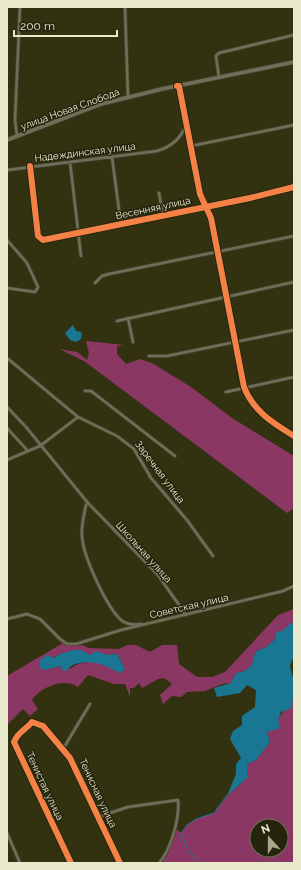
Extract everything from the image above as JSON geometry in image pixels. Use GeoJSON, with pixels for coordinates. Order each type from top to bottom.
{"type":"FeatureCollection","features":[{"type":"Feature","properties":{"kind":"street"},"geometry":{"type":"LineString","coordinates":[[17,136],[15,120],[20,7]]}},
{"type":"Feature","properties":{"kind":"street"},"geometry":{"type":"LineString","coordinates":[[125,7],[128,97]]}},
{"type":"Feature","properties":{"kind":"street"},"geometry":{"type":"LineString","coordinates":[[219,78],[216,56],[219,53],[294,35]]}},
{"type":"Feature","properties":{"kind":"street"},"geometry":{"type":"LineString","coordinates":[[294,62],[179,86],[200,194],[211,218],[244,387],[249,400],[257,409],[294,436]]}},
{"type":"Feature","properties":{"kind":"street","name":"улица Новая Слобода"},"geometry":{"type":"LineString","coordinates":[[7,140],[101,104],[179,86]]}},
{"type":"Feature","properties":{"kind":"street","name":"Надеждинская улица"},"geometry":{"type":"LineString","coordinates":[[7,170],[112,157],[165,148],[181,136],[186,124]]}},
{"type":"Feature","properties":{"kind":"street"},"geometry":{"type":"LineString","coordinates":[[191,146],[294,125]]}},
{"type":"Feature","properties":{"kind":"street"},"geometry":{"type":"LineString","coordinates":[[112,157],[121,225]]}},
{"type":"Feature","properties":{"kind":"street"},"geometry":{"type":"LineString","coordinates":[[70,162],[81,256]]}},
{"type":"Feature","properties":{"kind":"street","name":"Весенняя улица"},"geometry":{"type":"LineString","coordinates":[[30,166],[40,239],[43,240],[250,198],[294,186]]}},
{"type":"Feature","properties":{"kind":"street"},"geometry":{"type":"LineString","coordinates":[[159,193],[163,216]]}},
{"type":"Feature","properties":{"kind":"street"},"geometry":{"type":"LineString","coordinates":[[95,283],[102,276],[109,274],[294,236]]}},
{"type":"Feature","properties":{"kind":"street"},"geometry":{"type":"LineString","coordinates":[[7,240],[27,263],[38,287],[35,292],[7,288]]}},
{"type":"Feature","properties":{"kind":"street"},"geometry":{"type":"LineString","coordinates":[[117,321],[294,282]]}},
{"type":"Feature","properties":{"kind":"street"},"geometry":{"type":"LineString","coordinates":[[128,318],[133,342]]}},
{"type":"Feature","properties":{"kind":"street"},"geometry":{"type":"LineString","coordinates":[[149,356],[167,356],[294,330]]}},
{"type":"Feature","properties":{"kind":"street","name":"Заречная улица"},"geometry":{"type":"LineString","coordinates":[[7,358],[78,417],[117,436],[134,450],[151,478],[187,520],[213,556]]}},
{"type":"Feature","properties":{"kind":"street"},"geometry":{"type":"LineString","coordinates":[[226,392],[294,377]]}},
{"type":"Feature","properties":{"kind":"street"},"geometry":{"type":"LineString","coordinates":[[85,391],[91,391],[174,456]]}},
{"type":"Feature","properties":{"kind":"street","name":"Школьная улица"},"geometry":{"type":"LineString","coordinates":[[7,406],[88,503],[158,575],[186,615]]}},
{"type":"Feature","properties":{"kind":"street"},"geometry":{"type":"LineString","coordinates":[[7,460],[27,450],[40,446],[78,417]]}},
{"type":"Feature","properties":{"kind":"street"},"geometry":{"type":"LineString","coordinates":[[7,428],[27,450]]}},
{"type":"Feature","properties":{"kind":"street"},"geometry":{"type":"LineString","coordinates":[[88,503],[86,505],[82,536],[88,560],[98,585],[120,620],[128,624],[135,625],[154,623]]}},
{"type":"Feature","properties":{"kind":"street","name":"Советская улица"},"geometry":{"type":"LineString","coordinates":[[7,619],[27,614],[40,619],[67,644],[76,644],[88,642],[122,630],[283,591],[294,586]]}},
{"type":"Feature","properties":{"kind":"street"},"geometry":{"type":"LineString","coordinates":[[63,748],[90,704]]}},
{"type":"Feature","properties":{"kind":"street","name":"Тенисная улица"},"geometry":{"type":"LineString","coordinates":[[32,722],[43,726],[63,748],[77,770],[120,863]]}},
{"type":"Feature","properties":{"kind":"street","name":"Тенистая улица"},"geometry":{"type":"LineString","coordinates":[[32,722],[20,732],[14,742],[71,863]]}},
{"type":"Feature","properties":{"kind":"street"},"geometry":{"type":"LineString","coordinates":[[98,817],[128,807],[178,800],[177,819],[168,850],[159,863]]}},
{"type":"Feature","properties":{"kind":"street"},"geometry":{"type":"LineString","coordinates":[[7,833],[20,863]]}},
{"type":"Feature","properties":{"kind":"shaded area"},"geometry":{"type":"Polygon","coordinates":[[[86,341],[124,345],[117,346],[117,354],[126,364],[140,359],[152,363],[191,387],[232,418],[294,456],[294,508],[287,513],[84,361],[59,349],[77,352],[87,360],[89,353],[86,341]]]}},
{"type":"Feature","properties":{"kind":"shaded area"},"geometry":{"type":"Polygon","coordinates":[[[294,609],[294,621],[266,647],[255,652],[250,667],[245,671],[236,673],[231,683],[222,684],[205,691],[187,692],[181,697],[172,696],[163,704],[160,695],[172,684],[164,678],[158,679],[142,688],[139,683],[134,688],[130,688],[130,697],[125,684],[114,684],[88,675],[78,687],[73,684],[60,683],[41,691],[32,700],[38,709],[30,716],[23,709],[7,725],[7,676],[63,643],[66,645],[85,646],[88,648],[119,649],[127,645],[136,645],[150,652],[162,645],[177,645],[179,664],[197,677],[212,677],[225,672],[278,615],[294,609]],[[74,650],[60,654],[53,658],[50,656],[40,661],[44,670],[62,666],[70,669],[81,663],[91,662],[100,663],[120,673],[125,669],[117,654],[107,655],[95,652],[90,655],[81,650],[74,650]]]}},
{"type":"Feature","properties":{"kind":"shaded area"},"geometry":{"type":"Polygon","coordinates":[[[294,697],[294,863],[161,863],[167,855],[176,829],[181,833],[187,825],[196,819],[214,813],[227,796],[242,783],[247,764],[256,760],[270,742],[267,732],[294,697]]]}},
{"type":"Feature","properties":{"kind":"water"},"geometry":{"type":"Polygon","coordinates":[[[73,325],[76,331],[81,332],[82,335],[81,339],[76,342],[70,340],[65,333],[73,325]]]}},
{"type":"Feature","properties":{"kind":"water"},"geometry":{"type":"Polygon","coordinates":[[[294,621],[294,655],[290,666],[294,682],[292,708],[281,712],[278,720],[280,728],[267,732],[270,742],[256,760],[247,764],[247,778],[227,796],[236,774],[236,764],[241,758],[230,739],[233,731],[242,725],[242,716],[255,707],[256,690],[247,685],[240,693],[217,697],[214,688],[231,683],[236,673],[248,669],[252,664],[255,652],[266,647],[275,639],[276,632],[282,631],[294,621]]]}},
{"type":"Feature","properties":{"kind":"water"},"geometry":{"type":"Polygon","coordinates":[[[74,650],[81,650],[90,655],[96,651],[107,655],[117,654],[125,669],[120,673],[104,665],[88,662],[74,665],[65,671],[62,670],[62,666],[44,670],[41,669],[39,661],[47,655],[54,658],[60,654],[74,650]]]}},
{"type":"Feature","properties":{"kind":"waterway"},"geometry":{"type":"LineString","coordinates":[[199,863],[188,850],[181,833],[187,825],[196,819],[214,813],[227,795]]}},
{"type":"Feature","properties":{"kind":"cycle path"},"geometry":{"type":"LineString","coordinates":[[177,86],[179,86],[200,194],[211,218],[244,387],[253,403],[264,416],[294,436]]}},
{"type":"Feature","properties":{"kind":"cycle path"},"geometry":{"type":"LineString","coordinates":[[30,166],[38,236],[43,240],[250,198],[294,187]]}},
{"type":"Feature","properties":{"kind":"cycle path"},"geometry":{"type":"LineString","coordinates":[[71,863],[14,742],[18,735],[32,722],[43,726],[70,758],[120,863]]}}]}
